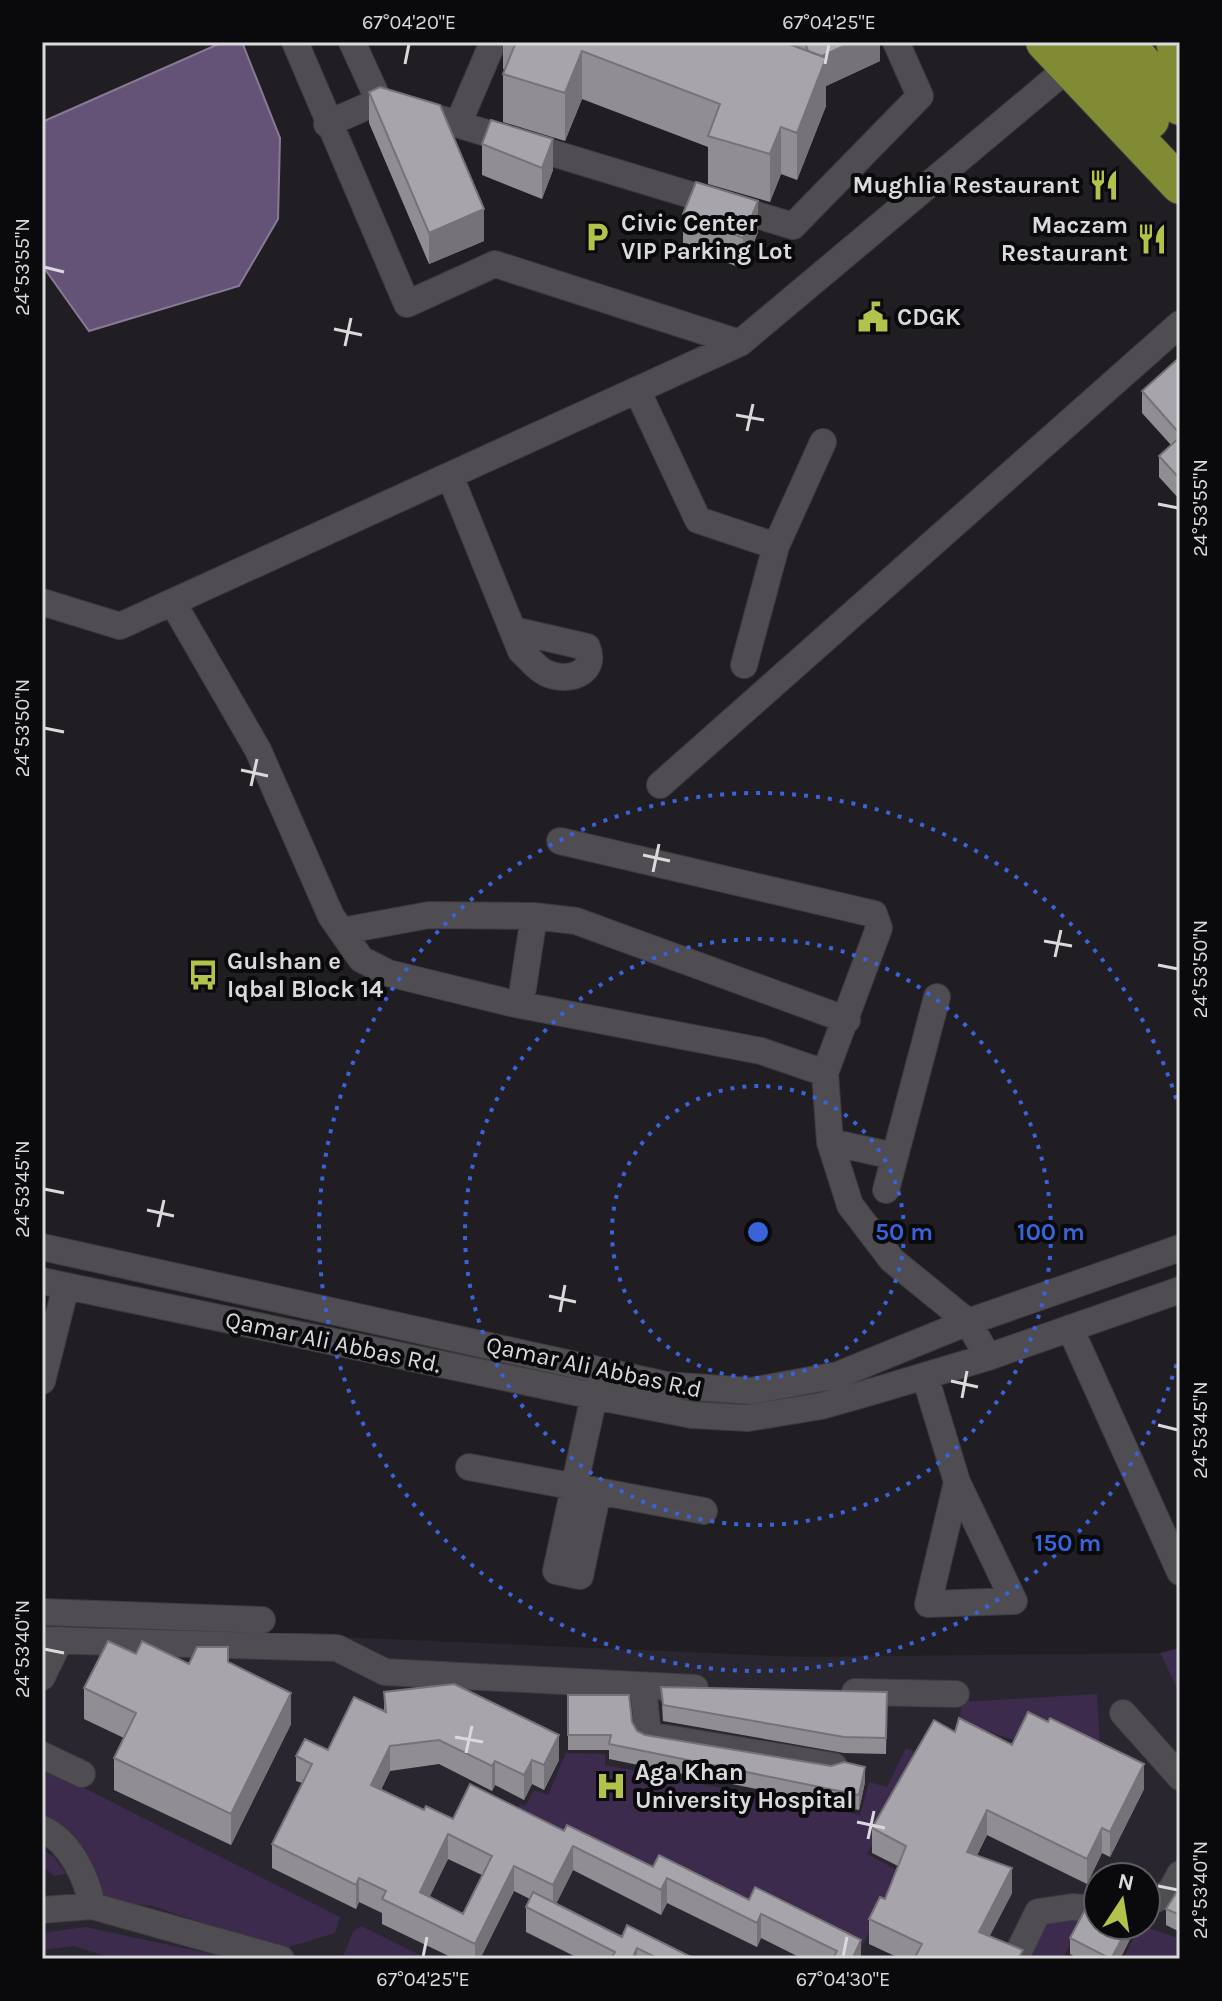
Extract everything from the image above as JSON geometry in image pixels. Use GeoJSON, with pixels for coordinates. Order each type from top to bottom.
{"type":"FeatureCollection","features":[{"type":"Feature","properties":{"kind":"highway"},"geometry":{"type":"LineString","coordinates":[[1124,42],[1180,106]]}},
{"type":"Feature","properties":{"kind":"highway"},"geometry":{"type":"LineString","coordinates":[[1154,42],[1180,73]]}},
{"type":"Feature","properties":{"kind":"highway"},"geometry":{"type":"LineString","coordinates":[[1175,42],[1180,59]]}},
{"type":"Feature","properties":{"kind":"highway"},"geometry":{"type":"LineString","coordinates":[[1067,50],[1180,156]]}},
{"type":"Feature","properties":{"kind":"highway"},"geometry":{"type":"LineString","coordinates":[[1067,50],[1180,185]]}},
{"type":"Feature","properties":{"kind":"street"},"geometry":{"type":"LineString","coordinates":[[295,42],[327,124],[407,304],[495,264],[740,343]]}},
{"type":"Feature","properties":{"kind":"street"},"geometry":{"type":"LineString","coordinates":[[352,42],[379,101]]}},
{"type":"Feature","properties":{"kind":"street"},"geometry":{"type":"LineString","coordinates":[[458,124],[493,42]]}},
{"type":"Feature","properties":{"kind":"street"},"geometry":{"type":"LineString","coordinates":[[327,124],[379,101],[793,226],[920,96],[896,42]]}},
{"type":"Feature","properties":{"kind":"street"},"geometry":{"type":"LineString","coordinates":[[42,602],[120,626],[740,343],[1067,50]]}},
{"type":"Feature","properties":{"kind":"street"},"geometry":{"type":"LineString","coordinates":[[660,785],[1180,324]]}},
{"type":"Feature","properties":{"kind":"street"},"geometry":{"type":"LineString","coordinates":[[637,390],[698,520],[776,546]]}},
{"type":"Feature","properties":{"kind":"street"},"geometry":{"type":"LineString","coordinates":[[744,665],[776,546],[823,442]]}},
{"type":"Feature","properties":{"kind":"street"},"geometry":{"type":"LineString","coordinates":[[450,476],[513,630]]}},
{"type":"Feature","properties":{"kind":"street"},"geometry":{"type":"LineString","coordinates":[[173,603],[258,750],[331,916],[361,959],[388,973],[515,1004],[761,1051],[825,1073]]}},
{"type":"Feature","properties":{"kind":"street"},"geometry":{"type":"LineString","coordinates":[[560,841],[874,914],[879,928],[825,1073],[830,1142],[850,1205],[892,1260],[968,1322],[988,1357]]}},
{"type":"Feature","properties":{"kind":"street"},"geometry":{"type":"LineString","coordinates":[[342,931],[429,915],[534,916],[576,921],[847,1020]]}},
{"type":"Feature","properties":{"kind":"street"},"geometry":{"type":"LineString","coordinates":[[523,988],[534,916]]}},
{"type":"Feature","properties":{"kind":"street"},"geometry":{"type":"LineString","coordinates":[[886,1190],[937,997]]}},
{"type":"Feature","properties":{"kind":"street"},"geometry":{"type":"LineString","coordinates":[[830,1142],[894,1156]]}},
{"type":"Feature","properties":{"kind":"street","name":"Qamar Ali Abbas R.d"},"geometry":{"type":"LineString","coordinates":[[42,1247],[666,1385],[719,1392],[789,1387],[838,1375],[968,1322],[1180,1248]]}},
{"type":"Feature","properties":{"kind":"street"},"geometry":{"type":"LineString","coordinates":[[42,1381],[54,1284]]}},
{"type":"Feature","properties":{"kind":"street","name":"Qamar Ali Abbas Rd."},"geometry":{"type":"LineString","coordinates":[[54,1284],[692,1415],[748,1418],[821,1406],[925,1376],[1180,1290]]}},
{"type":"Feature","properties":{"kind":"street"},"geometry":{"type":"LineString","coordinates":[[1070,1328],[1180,1572]]}},
{"type":"Feature","properties":{"kind":"street"},"geometry":{"type":"LineString","coordinates":[[586,1489],[594,1396],[600,1370]]}},
{"type":"Feature","properties":{"kind":"street"},"geometry":{"type":"LineString","coordinates":[[925,1376],[957,1482],[1014,1601],[928,1604],[957,1482]]}},
{"type":"Feature","properties":{"kind":"street"},"geometry":{"type":"LineString","coordinates":[[469,1467],[704,1511]]}},
{"type":"Feature","properties":{"kind":"street"},"geometry":{"type":"LineString","coordinates":[[42,1612],[262,1620]]}},
{"type":"Feature","properties":{"kind":"street"},"geometry":{"type":"LineString","coordinates":[[42,1677],[51,1640],[337,1648],[385,1672],[721,1689]]}},
{"type":"Feature","properties":{"kind":"street"},"geometry":{"type":"LineString","coordinates":[[643,1687],[648,1735],[834,1766]]}},
{"type":"Feature","properties":{"kind":"street"},"geometry":{"type":"LineString","coordinates":[[831,1691],[956,1694]]}},
{"type":"Feature","properties":{"kind":"street"},"geometry":{"type":"LineString","coordinates":[[1123,1713],[1180,1777]]}},
{"type":"Feature","properties":{"kind":"street"},"geometry":{"type":"LineString","coordinates":[[42,1755],[82,1774]]}},
{"type":"Feature","properties":{"kind":"street"},"geometry":{"type":"LineString","coordinates":[[42,1829],[52,1833],[70,1851],[88,1887],[92,1906]]}},
{"type":"Feature","properties":{"kind":"street"},"geometry":{"type":"LineString","coordinates":[[1162,1896],[1170,1892],[1180,1874]]}},
{"type":"Feature","properties":{"kind":"street"},"geometry":{"type":"LineString","coordinates":[[42,1910],[92,1906],[281,1959]]}},
{"type":"Feature","properties":{"kind":"street"},"geometry":{"type":"LineString","coordinates":[[1017,1955],[1038,1912],[1082,1908]]}},
{"type":"Feature","properties":{"kind":"shaded area"},"geometry":{"type":"Polygon","coordinates":[[[223,42],[242,42],[280,138],[278,219],[239,286],[89,331],[42,265],[42,122],[223,42]]]}},
{"type":"Feature","properties":{"kind":"shaded area","name":"Aga Khan University Hospital"},"geometry":{"type":"Polygon","coordinates":[[[42,1624],[802,1657],[1160,1653],[1180,1695],[1180,1959],[42,1959],[42,1624]]]}},
{"type":"Feature","properties":{"kind":"shaded area"},"geometry":{"type":"Polygon","coordinates":[[[1180,1648],[1180,1695],[1160,1653],[1180,1648]]]}},
{"type":"Feature","properties":{"kind":"shaded area"},"geometry":{"type":"Polygon","coordinates":[[[1097,1694],[1100,1748],[1020,1742],[960,1722],[961,1702],[1097,1694]]]}},
{"type":"Feature","properties":{"kind":"shaded area"},"geometry":{"type":"Polygon","coordinates":[[[906,1748],[923,1756],[867,1854],[901,1872],[857,1956],[509,1823],[520,1804],[525,1806],[534,1790],[548,1795],[566,1753],[605,1754],[605,1765],[860,1815],[869,1782],[887,1787],[906,1748]]]}},
{"type":"Feature","properties":{"kind":"shaded area"},"geometry":{"type":"Polygon","coordinates":[[[42,1767],[340,1917],[335,1933],[282,1949],[152,1906],[105,1901],[75,1840],[42,1816],[42,1767]]]}},
{"type":"Feature","properties":{"kind":"shaded area"},"geometry":{"type":"Polygon","coordinates":[[[42,1849],[54,1857],[66,1874],[54,1876],[42,1865],[42,1849]]]}},
{"type":"Feature","properties":{"kind":"shaded area"},"geometry":{"type":"Polygon","coordinates":[[[1081,1915],[1065,1955],[1072,1959],[1024,1959],[1044,1918],[1081,1915]]]}},
{"type":"Feature","properties":{"kind":"shaded area"},"geometry":{"type":"Polygon","coordinates":[[[361,1926],[428,1959],[342,1959],[353,1932],[361,1926]]]}},
{"type":"Feature","properties":{"kind":"shaded area"},"geometry":{"type":"Polygon","coordinates":[[[85,1927],[235,1959],[116,1959],[74,1946],[42,1950],[42,1933],[85,1927]]]}},
{"type":"Feature","properties":{"kind":"shaded area"},"geometry":{"type":"Polygon","coordinates":[[[1162,1933],[1180,1939],[1180,1959],[1123,1959],[1132,1941],[1162,1941],[1162,1933]]]}},
{"type":"Feature","properties":{"kind":"building"},"geometry":{"type":"Polygon","coordinates":[[[516,42],[784,42],[826,58],[797,133],[781,127],[770,154],[708,136],[720,104],[582,51],[565,93],[503,74],[516,42]]]}},
{"type":"Feature","properties":{"kind":"building"},"geometry":{"type":"Polygon","coordinates":[[[805,42],[853,42],[822,56],[808,51],[805,42]]]}},
{"type":"Feature","properties":{"kind":"building"},"geometry":{"type":"Polygon","coordinates":[[[380,87],[440,105],[484,209],[429,233],[369,92],[380,87]]]}},
{"type":"Feature","properties":{"kind":"building"},"geometry":{"type":"Polygon","coordinates":[[[491,120],[553,139],[542,168],[482,144],[491,120]]]}},
{"type":"Feature","properties":{"kind":"building"},"geometry":{"type":"Polygon","coordinates":[[[696,182],[758,201],[743,238],[683,214],[696,182]]]}},
{"type":"Feature","properties":{"kind":"building"},"geometry":{"type":"Polygon","coordinates":[[[1180,357],[1180,434],[1142,391],[1180,357]]]}},
{"type":"Feature","properties":{"kind":"building"},"geometry":{"type":"Polygon","coordinates":[[[1180,437],[1180,479],[1159,456],[1180,437]]]}},
{"type":"Feature","properties":{"kind":"building"},"geometry":{"type":"Polygon","coordinates":[[[108,1641],[136,1654],[142,1641],[189,1664],[197,1647],[228,1647],[228,1662],[291,1693],[231,1814],[114,1758],[136,1713],[84,1688],[108,1641]]]}},
{"type":"Feature","properties":{"kind":"building"},"geometry":{"type":"Polygon","coordinates":[[[454,1684],[559,1735],[544,1765],[532,1760],[524,1775],[495,1761],[492,1766],[439,1740],[390,1746],[371,1785],[424,1810],[426,1806],[453,1819],[470,1784],[564,1831],[567,1825],[653,1867],[659,1855],[749,1900],[755,1887],[861,1940],[854,1955],[861,1959],[833,1959],[837,1951],[761,1914],[757,1923],[667,1878],[661,1890],[573,1846],[553,1885],[514,1866],[475,1944],[382,1899],[386,1891],[359,1878],[356,1885],[272,1844],[312,1764],[296,1756],[305,1739],[328,1750],[354,1697],[386,1712],[384,1692],[454,1684]],[[448,1834],[420,1892],[463,1914],[492,1856],[448,1834]]]}},
{"type":"Feature","properties":{"kind":"building"},"geometry":{"type":"Polygon","coordinates":[[[661,1687],[887,1692],[886,1738],[844,1737],[663,1705],[661,1687]]]}},
{"type":"Feature","properties":{"kind":"building"},"geometry":{"type":"Polygon","coordinates":[[[568,1695],[629,1695],[632,1722],[637,1731],[645,1735],[831,1766],[844,1762],[865,1767],[859,1795],[609,1744],[611,1735],[568,1735],[568,1695]]]}},
{"type":"Feature","properties":{"kind":"building"},"geometry":{"type":"Polygon","coordinates":[[[1028,1712],[1048,1722],[1050,1718],[1144,1764],[1110,1832],[1102,1828],[1087,1859],[987,1810],[967,1852],[1012,1868],[979,1932],[1023,1950],[1018,1959],[914,1959],[922,1944],[869,1919],[880,1897],[885,1899],[906,1846],[872,1828],[934,1720],[955,1732],[959,1718],[1012,1745],[1028,1712]]]}},
{"type":"Feature","properties":{"kind":"building"},"geometry":{"type":"Polygon","coordinates":[[[1180,1887],[1180,1915],[1166,1909],[1180,1887]]]}},
{"type":"Feature","properties":{"kind":"building"},"geometry":{"type":"Polygon","coordinates":[[[533,1892],[622,1937],[627,1925],[695,1959],[659,1959],[637,1948],[632,1959],[611,1959],[615,1952],[526,1907],[533,1892]]]}},
{"type":"Feature","properties":{"kind":"building"},"geometry":{"type":"Polygon","coordinates":[[[1082,1916],[1082,1941],[1121,1941],[1111,1959],[1070,1938],[1082,1916]]]}},
{"type":"Feature","properties":{"kind":"place","name":"Mughlia Restaurant"},"geometry":{"type":"Point","coordinates":[1104,185]}},
{"type":"Feature","properties":{"kind":"place","name":"Civic Center VIP Parking Lot"},"geometry":{"type":"Point","coordinates":[597,237]}},
{"type":"Feature","properties":{"kind":"place","name":"Maczam Restaurant"},"geometry":{"type":"Point","coordinates":[1152,239]}},
{"type":"Feature","properties":{"kind":"place","name":"CDGK"},"geometry":{"type":"Point","coordinates":[873,317]}},
{"type":"Feature","properties":{"kind":"place","name":"Gulshan e Iqbal Block 14"},"geometry":{"type":"Point","coordinates":[203,975]}},
{"type":"Feature","properties":{"kind":"place","name":"Aga Khan University Hospital"},"geometry":{"type":"Point","coordinates":[611,1786]}}]}
